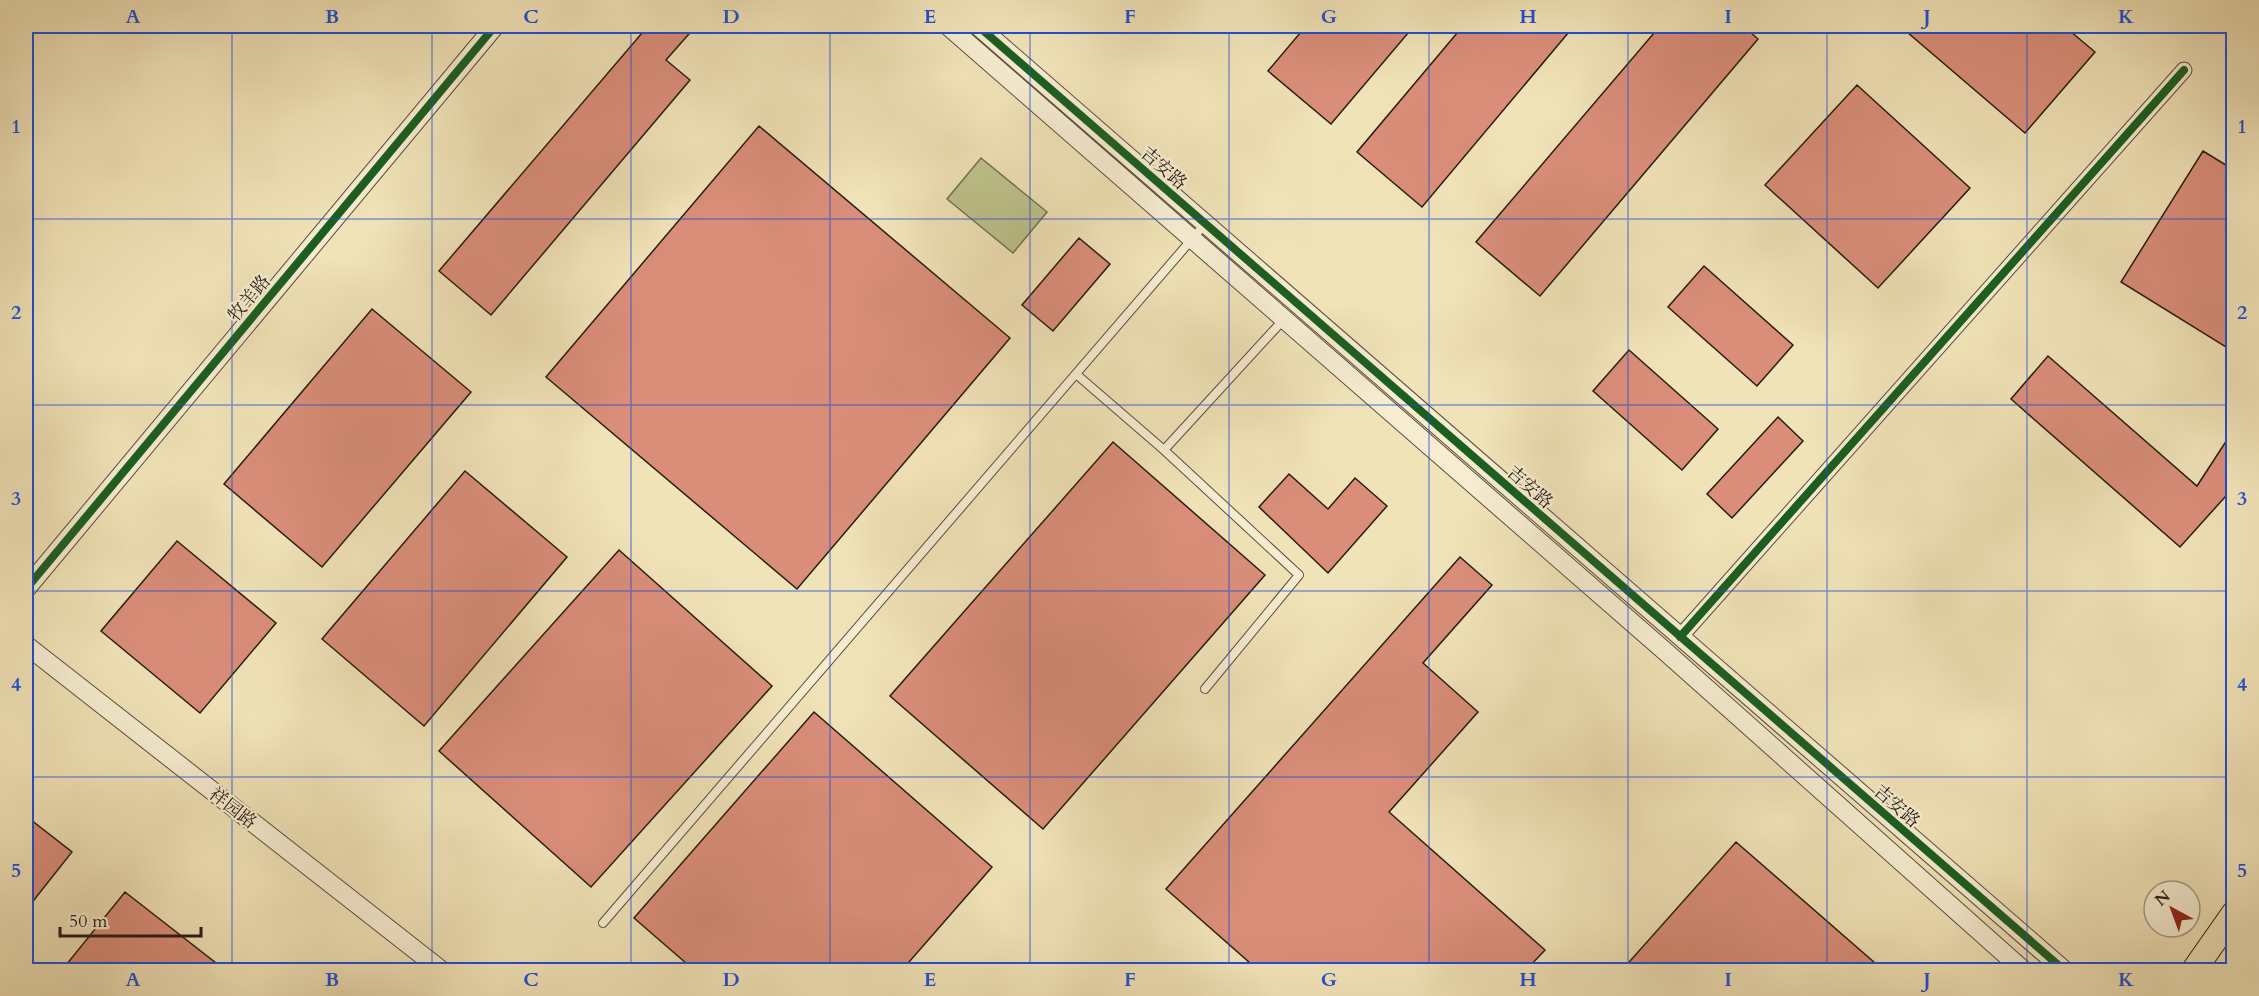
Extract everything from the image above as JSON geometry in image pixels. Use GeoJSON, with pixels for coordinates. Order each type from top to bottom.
{"type":"FeatureCollection","features":[{"type":"Feature","properties":{"kind":"highway"},"geometry":{"type":"LineString","coordinates":[[2194,970],[2234,913]]}},
{"type":"Feature","properties":{"kind":"street","name":"牧羊路"},"geometry":{"type":"LineString","coordinates":[[26,589],[495,26]]}},
{"type":"Feature","properties":{"kind":"street","name":"吉安路"},"geometry":{"type":"LineString","coordinates":[[948,26],[1667,653],[2023,970]]}},
{"type":"Feature","properties":{"kind":"street","name":"吉安路"},"geometry":{"type":"LineString","coordinates":[[978,26],[2064,970]]}},
{"type":"Feature","properties":{"kind":"street"},"geometry":{"type":"LineString","coordinates":[[1680,637],[2184,70]]}},
{"type":"Feature","properties":{"kind":"street","name":"祥园路"},"geometry":{"type":"LineString","coordinates":[[26,645],[441,970]]}},
{"type":"Feature","properties":{"kind":"lane"},"geometry":{"type":"LineString","coordinates":[[603,923],[1205,224]]}},
{"type":"Feature","properties":{"kind":"lane"},"geometry":{"type":"LineString","coordinates":[[1164,450],[1298,304]]}},
{"type":"Feature","properties":{"kind":"lane"},"geometry":{"type":"LineString","coordinates":[[1076,374],[1164,450],[1299,575],[1205,689]]}},
{"type":"Feature","properties":{"kind":"green space"},"geometry":{"type":"Polygon","coordinates":[[[981,158],[1047,212],[1013,253],[947,199],[981,158]]]}},
{"type":"Feature","properties":{"kind":"building"},"geometry":{"type":"Polygon","coordinates":[[[648,26],[696,26],[666,60],[690,80],[491,315],[439,271],[648,26]]]}},
{"type":"Feature","properties":{"kind":"building"},"geometry":{"type":"Polygon","coordinates":[[[1306,26],[1414,26],[1331,124],[1268,71],[1306,26]]]}},
{"type":"Feature","properties":{"kind":"building"},"geometry":{"type":"Polygon","coordinates":[[[1463,26],[1574,26],[1422,207],[1357,152],[1463,26]]]}},
{"type":"Feature","properties":{"kind":"building"},"geometry":{"type":"Polygon","coordinates":[[[1660,26],[1743,26],[1758,39],[1540,296],[1476,242],[1660,26]]]}},
{"type":"Feature","properties":{"kind":"building"},"geometry":{"type":"Polygon","coordinates":[[[1900,26],[2064,26],[2095,52],[2025,133],[1900,26]]]}},
{"type":"Feature","properties":{"kind":"building"},"geometry":{"type":"Polygon","coordinates":[[[1857,85],[1970,188],[1878,288],[1765,185],[1857,85]]]}},
{"type":"Feature","properties":{"kind":"building"},"geometry":{"type":"Polygon","coordinates":[[[759,126],[1010,338],[797,589],[546,377],[759,126]]]}},
{"type":"Feature","properties":{"kind":"building"},"geometry":{"type":"Polygon","coordinates":[[[2203,151],[2234,170],[2234,352],[2121,282],[2203,151]]]}},
{"type":"Feature","properties":{"kind":"building"},"geometry":{"type":"Polygon","coordinates":[[[1079,238],[1110,264],[1053,331],[1022,305],[1079,238]]]}},
{"type":"Feature","properties":{"kind":"building"},"geometry":{"type":"Polygon","coordinates":[[[1704,266],[1793,345],[1757,386],[1668,307],[1704,266]]]}},
{"type":"Feature","properties":{"kind":"building"},"geometry":{"type":"Polygon","coordinates":[[[372,309],[471,392],[322,567],[224,484],[372,309]]]}},
{"type":"Feature","properties":{"kind":"building"},"geometry":{"type":"Polygon","coordinates":[[[1629,350],[1718,429],[1682,470],[1593,391],[1629,350]]]}},
{"type":"Feature","properties":{"kind":"building"},"geometry":{"type":"Polygon","coordinates":[[[2048,356],[2197,486],[2234,429],[2234,487],[2180,547],[2011,399],[2048,356]]]}},
{"type":"Feature","properties":{"kind":"building"},"geometry":{"type":"Polygon","coordinates":[[[1778,417],[1803,441],[1732,518],[1707,494],[1778,417]]]}},
{"type":"Feature","properties":{"kind":"building"},"geometry":{"type":"Polygon","coordinates":[[[1113,442],[1265,575],[1043,829],[890,696],[1113,442]]]}},
{"type":"Feature","properties":{"kind":"building"},"geometry":{"type":"Polygon","coordinates":[[[465,471],[567,557],[424,726],[322,639],[465,471]]]}},
{"type":"Feature","properties":{"kind":"building"},"geometry":{"type":"Polygon","coordinates":[[[1289,474],[1328,509],[1355,478],[1387,506],[1328,573],[1259,507],[1289,474]]]}},
{"type":"Feature","properties":{"kind":"building"},"geometry":{"type":"Polygon","coordinates":[[[177,541],[276,623],[200,713],[101,631],[177,541]]]}},
{"type":"Feature","properties":{"kind":"building"},"geometry":{"type":"Polygon","coordinates":[[[619,550],[772,686],[591,887],[439,751],[619,550]]]}},
{"type":"Feature","properties":{"kind":"building"},"geometry":{"type":"Polygon","coordinates":[[[1460,557],[1492,585],[1423,663],[1478,712],[1389,812],[1545,950],[1526,970],[1258,970],[1166,889],[1460,557]]]}},
{"type":"Feature","properties":{"kind":"building"},"geometry":{"type":"Polygon","coordinates":[[[814,712],[992,867],[902,970],[694,970],[634,918],[814,712]]]}},
{"type":"Feature","properties":{"kind":"building"},"geometry":{"type":"Polygon","coordinates":[[[26,816],[72,852],[26,910],[26,816]]]}},
{"type":"Feature","properties":{"kind":"building"},"geometry":{"type":"Polygon","coordinates":[[[1736,842],[1883,970],[1622,970],[1736,842]]]}},
{"type":"Feature","properties":{"kind":"building"},"geometry":{"type":"Polygon","coordinates":[[[125,892],[225,970],[62,970],[125,892]]]}},
{"type":"Feature","properties":{"kind":"cycle path"},"geometry":{"type":"LineString","coordinates":[[26,589],[495,26]]}},
{"type":"Feature","properties":{"kind":"cycle path"},"geometry":{"type":"LineString","coordinates":[[978,26],[2064,970]]}},
{"type":"Feature","properties":{"kind":"cycle path"},"geometry":{"type":"LineString","coordinates":[[1680,637],[2184,70]]}}]}
